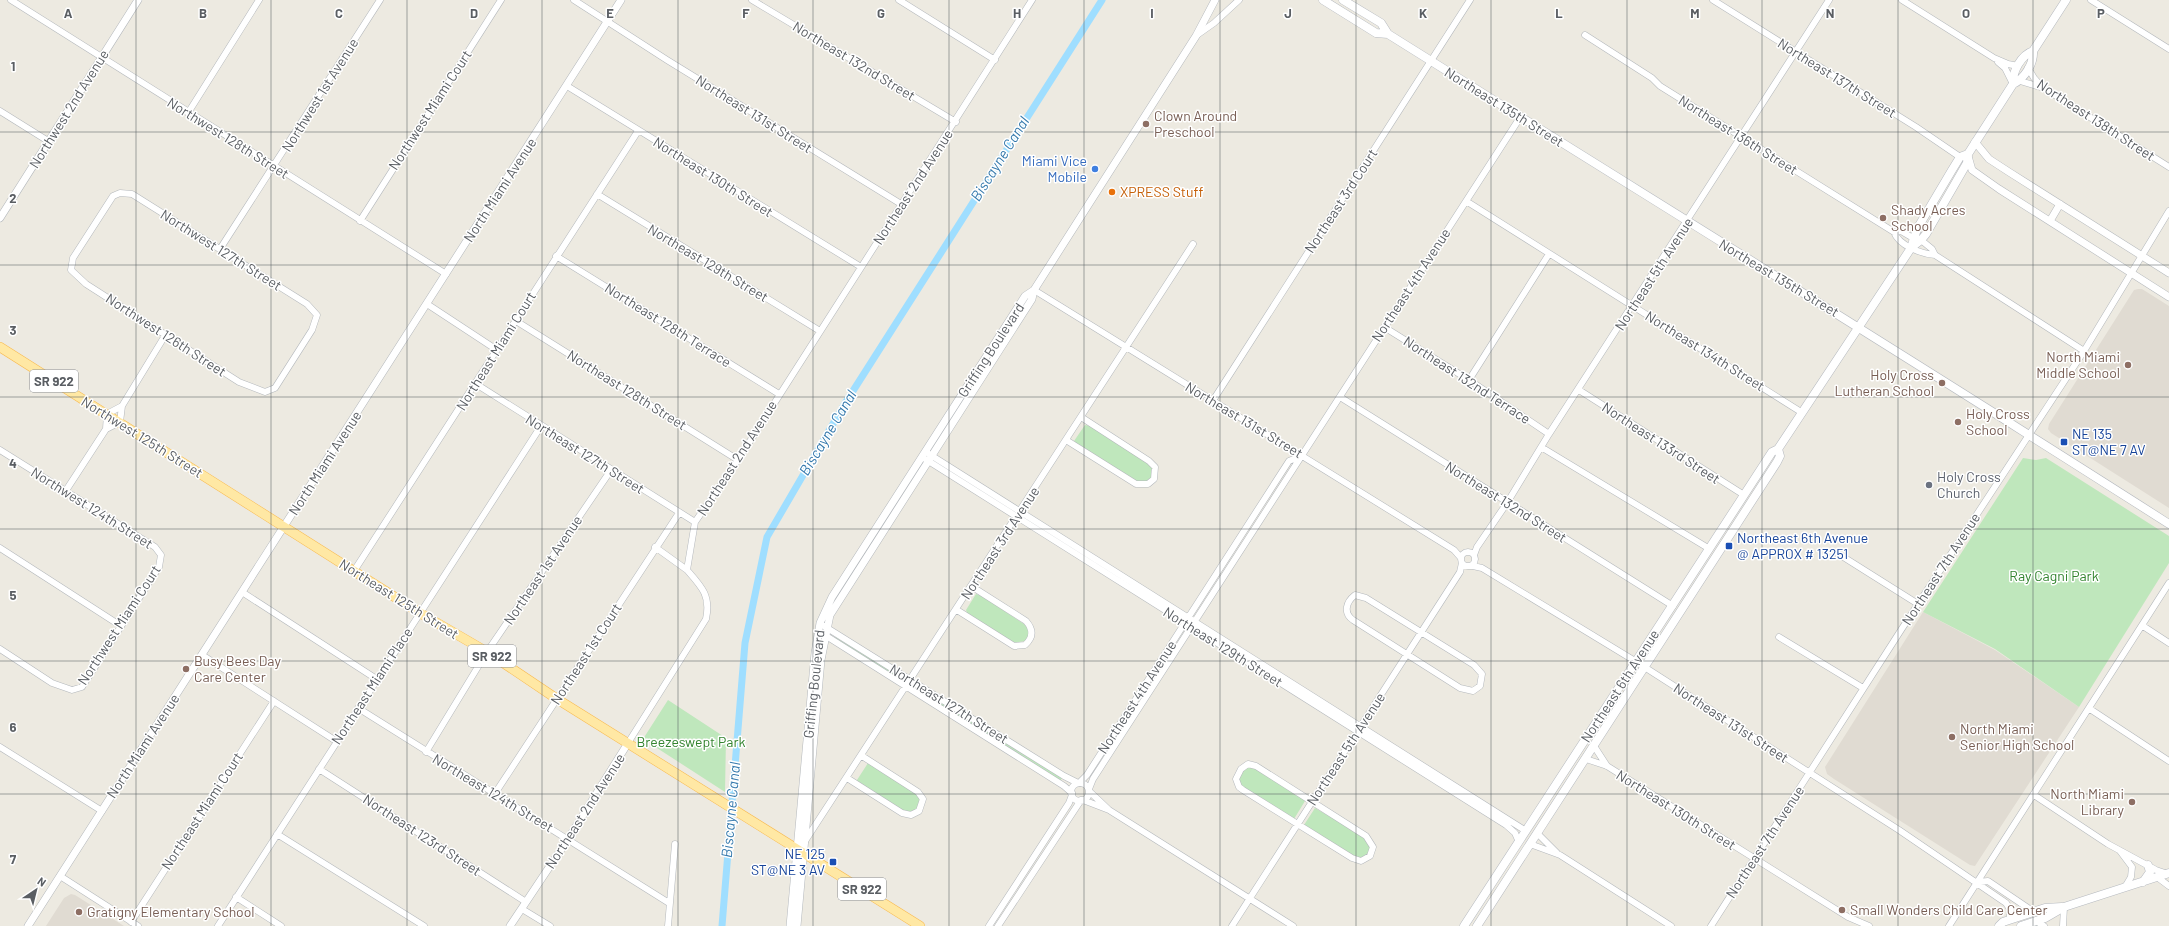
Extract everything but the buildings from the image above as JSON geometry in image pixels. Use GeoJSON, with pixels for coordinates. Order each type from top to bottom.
{"type":"FeatureCollection","features":[{"type":"Feature","properties":{"kind":"main road","name":"Northeast 135th Street"},"geometry":{"type":"LineString","coordinates":[[1324,0],[1376,33],[1388,34]]}},
{"type":"Feature","properties":{"kind":"main road","name":"Northeast 135th Street"},"geometry":{"type":"LineString","coordinates":[[1343,0],[1381,23],[1388,34],[1521,116],[1687,222],[1859,326],[2169,524]]}},
{"type":"Feature","properties":{"kind":"main road","name":"Northeast 6th Avenue"},"geometry":{"type":"LineString","coordinates":[[1464,926],[1673,606],[1708,548],[1772,452],[1778,449],[1801,412],[1967,163],[1964,155],[1976,142],[2016,82],[2034,59],[2033,51],[2066,0]]}},
{"type":"Feature","properties":{"kind":"main road","name":"Northeast 6th Avenue"},"geometry":{"type":"LineString","coordinates":[[2016,82],[2012,75],[2026,53],[2033,51]]}},
{"type":"Feature","properties":{"kind":"main road","name":"Northwest 125th Street"},"geometry":{"type":"LineString","coordinates":[[0,347],[285,526]]}},
{"type":"Feature","properties":{"kind":"main road","name":"Northeast 6th Avenue"},"geometry":{"type":"LineString","coordinates":[[1480,925],[1520,859],[1743,515],[1779,457],[1778,449]]}},
{"type":"Feature","properties":{"kind":"main road"},"geometry":{"type":"LineString","coordinates":[[1743,515],[1744,495]]}},
{"type":"Feature","properties":{"kind":"main road","name":"Northeast 125th Street"},"geometry":{"type":"LineString","coordinates":[[285,526],[420,613],[487,652],[557,699],[920,926]]}},
{"type":"Feature","properties":{"kind":"main road"},"geometry":{"type":"LineString","coordinates":[[1530,844],[1539,812]]}},
{"type":"Feature","properties":{"kind":"main road"},"geometry":{"type":"LineString","coordinates":[[1520,859],[1526,831]]}},
{"type":"Feature","properties":{"kind":"main road"},"geometry":{"type":"LineString","coordinates":[[2142,882],[2147,878],[2150,872],[2148,865]]}},
{"type":"Feature","properties":{"kind":"main road"},"geometry":{"type":"LineString","coordinates":[[2021,926],[2036,921],[2064,907],[2168,874]]}},
{"type":"Feature","properties":{"kind":"main road"},"geometry":{"type":"LineString","coordinates":[[1999,926],[2003,922],[2045,908],[2064,907]]}},
{"type":"Feature","properties":{"kind":"street","name":"Northwest 128th Street"},"geometry":{"type":"LineString","coordinates":[[11,0],[188,113],[446,274]]}},
{"type":"Feature","properties":{"kind":"street","name":"Northwest 2nd Avenue"},"geometry":{"type":"LineString","coordinates":[[0,218],[138,0]]}},
{"type":"Feature","properties":{"kind":"street"},"geometry":{"type":"LineString","coordinates":[[188,113],[258,0]]}},
{"type":"Feature","properties":{"kind":"street","name":"Northwest 1st Avenue"},"geometry":{"type":"LineString","coordinates":[[220,250],[380,0]]}},
{"type":"Feature","properties":{"kind":"street","name":"Northwest Miami Court"},"geometry":{"type":"LineString","coordinates":[[360,221],[501,0]]}},
{"type":"Feature","properties":{"kind":"street","name":"Northeast 131st Street"},"geometry":{"type":"LineString","coordinates":[[574,0],[666,60],[901,204]]}},
{"type":"Feature","properties":{"kind":"street","name":"North Miami Avenue"},"geometry":{"type":"LineString","coordinates":[[28,926],[621,0]]}},
{"type":"Feature","properties":{"kind":"street","name":"Northeast 132nd Street"},"geometry":{"type":"LineString","coordinates":[[752,0],[956,122]]}},
{"type":"Feature","properties":{"kind":"street"},"geometry":{"type":"LineString","coordinates":[[899,0],[995,60]]}},
{"type":"Feature","properties":{"kind":"street","name":"Northeast 2nd Avenue"},"geometry":{"type":"LineString","coordinates":[[510,926],[568,838],[706,619],[709,605],[701,585],[687,570],[695,522],[738,460],[901,204],[956,122],[1032,0]]}},
{"type":"Feature","properties":{"kind":"street","name":"Griffing Boulevard"},"geometry":{"type":"LineString","coordinates":[[797,926],[801,851],[818,631],[823,625],[830,601],[869,546],[1025,296],[1034,290],[1196,36],[1215,0]]}},
{"type":"Feature","properties":{"kind":"street"},"geometry":{"type":"LineString","coordinates":[[1196,36],[1214,23],[1239,0]]}},
{"type":"Feature","properties":{"kind":"street","name":"Northeast 3rd Court"},"geometry":{"type":"LineString","coordinates":[[1212,402],[1470,0]]}},
{"type":"Feature","properties":{"kind":"street","name":"Northeast 137th Street"},"geometry":{"type":"LineString","coordinates":[[1713,0],[1916,127],[1964,155]]}},
{"type":"Feature","properties":{"kind":"street","name":"Northeast 5th Avenue"},"geometry":{"type":"LineString","coordinates":[[1232,926],[1460,572],[1507,503],[1549,434],[1579,390],[1829,0]]}},
{"type":"Feature","properties":{"kind":"street"},"geometry":{"type":"LineString","coordinates":[[1902,0],[1994,58],[2008,64],[2018,66]]}},
{"type":"Feature","properties":{"kind":"street"},"geometry":{"type":"LineString","coordinates":[[2091,0],[2169,49]]}},
{"type":"Feature","properties":{"kind":"street","name":"Northeast 136th Street"},"geometry":{"type":"LineString","coordinates":[[1585,35],[1652,78],[1660,86],[1894,232],[1895,236],[1911,248],[1935,255],[2084,351]]}},
{"type":"Feature","properties":{"kind":"street"},"geometry":{"type":"LineString","coordinates":[[1994,58],[2005,68],[2016,82],[2042,87]]}},
{"type":"Feature","properties":{"kind":"street","name":"Northeast 138th Street"},"geometry":{"type":"LineString","coordinates":[[2028,68],[2042,87],[2169,167]]}},
{"type":"Feature","properties":{"kind":"street","name":"Northeast 130th Street"},"geometry":{"type":"LineString","coordinates":[[567,86],[861,267]]}},
{"type":"Feature","properties":{"kind":"street"},"geometry":{"type":"LineString","coordinates":[[0,111],[48,141]]}},
{"type":"Feature","properties":{"kind":"street","name":"Northeast 4th Avenue"},"geometry":{"type":"LineString","coordinates":[[1089,790],[1093,779],[1289,461],[1302,455],[1521,116]]}},
{"type":"Feature","properties":{"kind":"street","name":"Northeast Miami Court"},"geometry":{"type":"LineString","coordinates":[[354,571],[638,131]]}},
{"type":"Feature","properties":{"kind":"street"},"geometry":{"type":"LineString","coordinates":[[1976,142],[1989,159],[2169,273]]}},
{"type":"Feature","properties":{"kind":"street"},"geometry":{"type":"LineString","coordinates":[[1964,155],[1972,170],[2169,297]]}},
{"type":"Feature","properties":{"kind":"street","name":"Northwest 127th Street"},"geometry":{"type":"LineString","coordinates":[[70,270],[73,258],[113,196],[120,193],[132,194],[307,304],[317,315],[312,330],[275,388],[265,392]]}},
{"type":"Feature","properties":{"kind":"street","name":"Northeast 129th Street"},"geometry":{"type":"LineString","coordinates":[[597,194],[820,331]]}},
{"type":"Feature","properties":{"kind":"street","name":"Northeast 134th Street"},"geometry":{"type":"LineString","coordinates":[[1466,201],[1801,412]]}},
{"type":"Feature","properties":{"kind":"street"},"geometry":{"type":"LineString","coordinates":[[2050,221],[2060,204]]}},
{"type":"Feature","properties":{"kind":"street","name":"Northeast 7th Avenue"},"geometry":{"type":"LineString","coordinates":[[1711,926],[1810,774],[1863,688],[2084,351],[2169,211]]}},
{"type":"Feature","properties":{"kind":"street","name":"Northeast 136th Street"},"geometry":{"type":"LineString","coordinates":[[1894,232],[1901,231],[1917,239],[1932,249],[1935,255]]}},
{"type":"Feature","properties":{"kind":"street","name":"Northeast 3rd Avenue"},"geometry":{"type":"LineString","coordinates":[[805,841],[907,687],[1125,347],[1193,244]]}},
{"type":"Feature","properties":{"kind":"street"},"geometry":{"type":"LineString","coordinates":[[1469,380],[1549,254]]}},
{"type":"Feature","properties":{"kind":"street","name":"Northeast 128th Terrace"},"geometry":{"type":"LineString","coordinates":[[556,256],[779,394]]}},
{"type":"Feature","properties":{"kind":"street","name":"Northwest 126th Street"},"geometry":{"type":"LineString","coordinates":[[70,270],[86,284],[239,382],[265,392]]}},
{"type":"Feature","properties":{"kind":"street","name":"Northeast 131st Street"},"geometry":{"type":"LineString","coordinates":[[1034,290],[1212,402],[1302,455],[1482,568],[1644,667],[1978,882],[1982,888],[2010,907],[2010,920]]}},
{"type":"Feature","properties":{"kind":"street"},"geometry":{"type":"LineString","coordinates":[[427,304],[497,350]]}},
{"type":"Feature","properties":{"kind":"street","name":"Northeast 128th Street"},"geometry":{"type":"LineString","coordinates":[[516,320],[738,460]]}},
{"type":"Feature","properties":{"kind":"street","name":"Northeast 132nd Terrace"},"geometry":{"type":"LineString","coordinates":[[1384,327],[1469,380],[1549,434]]}},
{"type":"Feature","properties":{"kind":"street"},"geometry":{"type":"LineString","coordinates":[[106,429],[120,422],[122,406],[166,334]]}},
{"type":"Feature","properties":{"kind":"street","name":"Northeast 127th Street"},"geometry":{"type":"LineString","coordinates":[[476,384],[678,513],[695,522]]}},
{"type":"Feature","properties":{"kind":"street","name":"Northeast 133rd Street"},"geometry":{"type":"LineString","coordinates":[[1579,390],[1744,495]]}},
{"type":"Feature","properties":{"kind":"street","name":"Northeast 132nd Street"},"geometry":{"type":"LineString","coordinates":[[1340,397],[1673,606]]}},
{"type":"Feature","properties":{"kind":"street"},"geometry":{"type":"LineString","coordinates":[[66,492],[106,429],[107,414],[122,406]]}},
{"type":"Feature","properties":{"kind":"street"},"geometry":{"type":"LineString","coordinates":[[1066,440],[1136,484],[1148,484],[1154,479],[1155,468],[1149,460],[1081,417]]}},
{"type":"Feature","properties":{"kind":"street","name":"Northeast Miami Place"},"geometry":{"type":"LineString","coordinates":[[218,926],[336,741],[378,680],[541,426]]}},
{"type":"Feature","properties":{"kind":"street"},"geometry":{"type":"LineString","coordinates":[[1541,447],[1708,548]]}},
{"type":"Feature","properties":{"kind":"street","name":"Northwest 124th Street"},"geometry":{"type":"LineString","coordinates":[[0,450],[155,547],[161,555]]}},
{"type":"Feature","properties":{"kind":"street","name":"Northeast 129th Street"},"geometry":{"type":"LineString","coordinates":[[926,456],[1359,729],[1526,831]]}},
{"type":"Feature","properties":{"kind":"street","name":"Northeast 1st Avenue"},"geometry":{"type":"LineString","coordinates":[[426,752],[487,652],[610,470]]}},
{"type":"Feature","properties":{"kind":"street","name":"Northeast 1st Court"},"geometry":{"type":"LineString","coordinates":[[494,795],[678,513]]}},
{"type":"Feature","properties":{"kind":"street"},"geometry":{"type":"LineString","coordinates":[[655,547],[687,570]]}},
{"type":"Feature","properties":{"kind":"street"},"geometry":{"type":"LineString","coordinates":[[0,548],[121,626]]}},
{"type":"Feature","properties":{"kind":"street"},"geometry":{"type":"LineString","coordinates":[[1837,553],[1918,604]]}},
{"type":"Feature","properties":{"kind":"street","name":"Northwest Miami Court"},"geometry":{"type":"LineString","coordinates":[[0,649],[52,683],[72,690],[82,687],[159,567],[161,555]]}},
{"type":"Feature","properties":{"kind":"street"},"geometry":{"type":"LineString","coordinates":[[1949,926],[2090,709],[2169,583]]}},
{"type":"Feature","properties":{"kind":"street"},"geometry":{"type":"LineString","coordinates":[[957,610],[1014,646],[1025,645],[1031,638],[1031,629],[1026,621],[971,586]]}},
{"type":"Feature","properties":{"kind":"street"},"geometry":{"type":"LineString","coordinates":[[242,592],[378,680]]}},
{"type":"Feature","properties":{"kind":"street"},"geometry":{"type":"LineString","coordinates":[[1355,595],[1362,596],[1478,668],[1482,676],[1480,686],[1473,691],[1465,691],[1407,654],[1350,618],[1346,608],[1348,602],[1355,595]]}},
{"type":"Feature","properties":{"kind":"street","name":"Northeast 4th Avenue"},"geometry":{"type":"LineString","coordinates":[[1078,783],[1087,775],[1190,623]]}},
{"type":"Feature","properties":{"kind":"street","name":"Griffing Boulevard"},"geometry":{"type":"LineString","coordinates":[[790,926],[801,851],[805,841],[825,636],[823,625]]}},
{"type":"Feature","properties":{"kind":"street","name":"Northeast 127th Street"},"geometry":{"type":"LineString","coordinates":[[823,625],[1078,783]]}},
{"type":"Feature","properties":{"kind":"street"},"geometry":{"type":"LineString","coordinates":[[2143,626],[2169,643]]}},
{"type":"Feature","properties":{"kind":"street","name":"Northeast 127th Street"},"geometry":{"type":"LineString","coordinates":[[818,631],[1064,786],[1072,794]]}},
{"type":"Feature","properties":{"kind":"street"},"geometry":{"type":"LineString","coordinates":[[1779,637],[1863,688]]}},
{"type":"Feature","properties":{"kind":"street"},"geometry":{"type":"LineString","coordinates":[[202,655],[336,741]]}},
{"type":"Feature","properties":{"kind":"street","name":"Northeast Miami Court"},"geometry":{"type":"LineString","coordinates":[[130,922],[274,701]]}},
{"type":"Feature","properties":{"kind":"street","name":"Northeast 124th Street"},"geometry":{"type":"LineString","coordinates":[[358,708],[494,795],[568,838],[668,903]]}},
{"type":"Feature","properties":{"kind":"street"},"geometry":{"type":"LineString","coordinates":[[2090,709],[2169,761]]}},
{"type":"Feature","properties":{"kind":"street","name":"Northeast 129th Street"},"geometry":{"type":"LineString","coordinates":[[1359,729],[1506,825],[1515,833],[1519,842]]}},
{"type":"Feature","properties":{"kind":"street","name":"Northeast 130th Street"},"geometry":{"type":"LineString","coordinates":[[1594,746],[1607,766]]}},
{"type":"Feature","properties":{"kind":"street"},"geometry":{"type":"LineString","coordinates":[[0,747],[102,811]]}},
{"type":"Feature","properties":{"kind":"street"},"geometry":{"type":"LineString","coordinates":[[847,778],[902,813],[911,815],[919,811],[923,799],[918,792],[862,756]]}},
{"type":"Feature","properties":{"kind":"street","name":"Northeast 130th Street"},"geometry":{"type":"LineString","coordinates":[[1586,759],[1607,766],[1833,908],[1869,926]]}},
{"type":"Feature","properties":{"kind":"street"},"geometry":{"type":"LineString","coordinates":[[1252,764],[1370,839],[1373,847],[1370,856],[1364,860],[1357,860],[1298,824],[1239,787],[1236,779],[1237,775],[1244,766],[1252,764]]}},
{"type":"Feature","properties":{"kind":"street","name":"Northeast 123rd Street"},"geometry":{"type":"LineString","coordinates":[[319,769],[526,902]]}},
{"type":"Feature","properties":{"kind":"street"},"geometry":{"type":"LineString","coordinates":[[989,926],[1069,803],[1073,786],[1078,783],[1084,784],[1109,810]]}},
{"type":"Feature","properties":{"kind":"street"},"geometry":{"type":"LineString","coordinates":[[998,926],[1082,800],[1088,796],[1089,790]]}},
{"type":"Feature","properties":{"kind":"street"},"geometry":{"type":"LineString","coordinates":[[1072,794],[1075,798],[1109,810],[1293,926]]}},
{"type":"Feature","properties":{"kind":"street"},"geometry":{"type":"LineString","coordinates":[[2034,795],[2120,851],[2168,874]]}},
{"type":"Feature","properties":{"kind":"street"},"geometry":{"type":"LineString","coordinates":[[1537,833],[1560,855],[1671,926]]}},
{"type":"Feature","properties":{"kind":"street"},"geometry":{"type":"LineString","coordinates":[[277,834],[424,926]]}},
{"type":"Feature","properties":{"kind":"street"},"geometry":{"type":"LineString","coordinates":[[668,926],[668,903],[675,844]]}},
{"type":"Feature","properties":{"kind":"street"},"geometry":{"type":"LineString","coordinates":[[1530,844],[1560,855]]}},
{"type":"Feature","properties":{"kind":"street"},"geometry":{"type":"LineString","coordinates":[[2120,851],[2129,861],[2132,869],[2131,877],[2124,888]]}},
{"type":"Feature","properties":{"kind":"street"},"geometry":{"type":"LineString","coordinates":[[1023,873],[1029,878]]}},
{"type":"Feature","properties":{"kind":"street"},"geometry":{"type":"LineString","coordinates":[[60,876],[138,926]]}},
{"type":"Feature","properties":{"kind":"street"},"geometry":{"type":"LineString","coordinates":[[2157,878],[2169,886]]}},
{"type":"Feature","properties":{"kind":"street","name":"Northeast 131st Street"},"geometry":{"type":"LineString","coordinates":[[1978,882],[1988,881],[2034,912]]}},
{"type":"Feature","properties":{"kind":"street"},"geometry":{"type":"LineString","coordinates":[[236,897],[282,926]]}},
{"type":"Feature","properties":{"kind":"street"},"geometry":{"type":"LineString","coordinates":[[2063,926],[2064,907]]}},
{"type":"Feature","properties":{"kind":"street"},"geometry":{"type":"LineString","coordinates":[[522,909],[550,926]]}},
{"type":"Feature","properties":{"kind":"street"},"geometry":{"type":"LineString","coordinates":[[1470,918],[1480,925]]}},
{"type":"Feature","properties":{"kind":"street"},"geometry":{"type":"LineString","coordinates":[[2036,921],[2044,926]]}},
{"type":"Feature","properties":{"kind":"shaded area","name":"North Miami Middle School"},"geometry":{"type":"Polygon","coordinates":[[[2142,289],[2169,306],[2169,508],[2051,433],[2048,429],[2049,424],[2134,290],[2142,289]]]}},
{"type":"Feature","properties":{"kind":"shaded area","name":"North Miami Senior High School"},"geometry":{"type":"Polygon","coordinates":[[[1923,612],[1995,650],[2079,707],[1975,866],[1970,865],[1834,779],[1827,774],[1825,767],[1923,612]]]}},
{"type":"Feature","properties":{"kind":"shaded area","name":"Gratigny Elementary School"},"geometry":{"type":"Polygon","coordinates":[[[71,894],[75,895],[124,926],[46,926],[64,898],[71,894]]]}},
{"type":"Feature","properties":{"kind":"green space"},"geometry":{"type":"Polygon","coordinates":[[[1085,425],[1090,426],[1151,465],[1154,471],[1150,480],[1140,483],[1076,444],[1074,441],[1085,425]]]}},
{"type":"Feature","properties":{"kind":"green space","name":"Ray Cagni Park"},"geometry":{"type":"Polygon","coordinates":[[[2023,458],[2036,460],[2046,458],[2169,536],[2169,563],[2079,707],[1995,649],[1923,612],[2023,458]]]}},
{"type":"Feature","properties":{"kind":"green space"},"geometry":{"type":"Polygon","coordinates":[[[976,594],[982,596],[1027,626],[1030,634],[1025,641],[1013,643],[967,613],[966,610],[976,594]]]}},
{"type":"Feature","properties":{"kind":"green space"},"geometry":{"type":"Polygon","coordinates":[[[835,637],[903,678],[902,680],[835,639],[835,637]]]}},
{"type":"Feature","properties":{"kind":"green space"},"geometry":{"type":"Polygon","coordinates":[[[918,688],[1062,778],[1060,781],[917,690],[918,688]]]}},
{"type":"Feature","properties":{"kind":"green space","name":"Breezeswept Park"},"geometry":{"type":"Polygon","coordinates":[[[668,700],[726,738],[725,792],[643,739],[668,700]]]}},
{"type":"Feature","properties":{"kind":"green space"},"geometry":{"type":"Polygon","coordinates":[[[868,763],[915,792],[920,800],[913,812],[907,813],[858,783],[857,780],[868,763]]]}},
{"type":"Feature","properties":{"kind":"green space"},"geometry":{"type":"Polygon","coordinates":[[[1251,766],[1304,799],[1305,801],[1294,819],[1242,787],[1238,776],[1245,767],[1251,766]]]}},
{"type":"Feature","properties":{"kind":"green space"},"geometry":{"type":"Polygon","coordinates":[[[1315,808],[1365,837],[1370,848],[1368,853],[1363,857],[1356,858],[1306,827],[1304,825],[1315,808]]]}},
{"type":"Feature","properties":{"kind":"waterway","name":"Biscayne Canal"},"geometry":{"type":"LineString","coordinates":[[722,926],[745,643],[767,537],[844,405],[1102,0]]}},
{"type":"Feature","properties":{"kind":"place","name":"Clown Around Preschool"},"geometry":{"type":"Point","coordinates":[1146,124]}},
{"type":"Feature","properties":{"kind":"place","name":"Miami Vice Mobile"},"geometry":{"type":"Point","coordinates":[1095,169]}},
{"type":"Feature","properties":{"kind":"place","name":"XPRESS Stuff"},"geometry":{"type":"Point","coordinates":[1112,192]}},
{"type":"Feature","properties":{"kind":"place","name":"Shady Acres School"},"geometry":{"type":"Point","coordinates":[1883,218]}},
{"type":"Feature","properties":{"kind":"place","name":"North Miami Middle School"},"geometry":{"type":"Point","coordinates":[2128,365]}},
{"type":"Feature","properties":{"kind":"place","name":"Holy Cross Lutheran School"},"geometry":{"type":"Point","coordinates":[1942,383]}},
{"type":"Feature","properties":{"kind":"place","name":"Holy Cross School"},"geometry":{"type":"Point","coordinates":[1958,422]}},
{"type":"Feature","properties":{"kind":"place","name":"NE 135 ST@NE 7 AV"},"geometry":{"type":"Point","coordinates":[2064,442]}},
{"type":"Feature","properties":{"kind":"place","name":"Holy Cross Church"},"geometry":{"type":"Point","coordinates":[1929,485]}},
{"type":"Feature","properties":{"kind":"place","name":"Northeast 6th Avenue @ APPROX # 13251"},"geometry":{"type":"Point","coordinates":[1729,546]}},
{"type":"Feature","properties":{"kind":"place","name":"Busy Bees Day Care Center"},"geometry":{"type":"Point","coordinates":[186,669]}},
{"type":"Feature","properties":{"kind":"place","name":"North Miami Senior High School"},"geometry":{"type":"Point","coordinates":[1952,737]}},
{"type":"Feature","properties":{"kind":"place","name":"North Miami Library"},"geometry":{"type":"Point","coordinates":[2132,802]}},
{"type":"Feature","properties":{"kind":"place","name":"NE 125 ST@NE 3 AV"},"geometry":{"type":"Point","coordinates":[833,862]}},
{"type":"Feature","properties":{"kind":"place","name":"Small Wonders Child Care Center"},"geometry":{"type":"Point","coordinates":[1842,910]}},
{"type":"Feature","properties":{"kind":"place","name":"Gratigny Elementary School"},"geometry":{"type":"Point","coordinates":[79,912]}}]}
